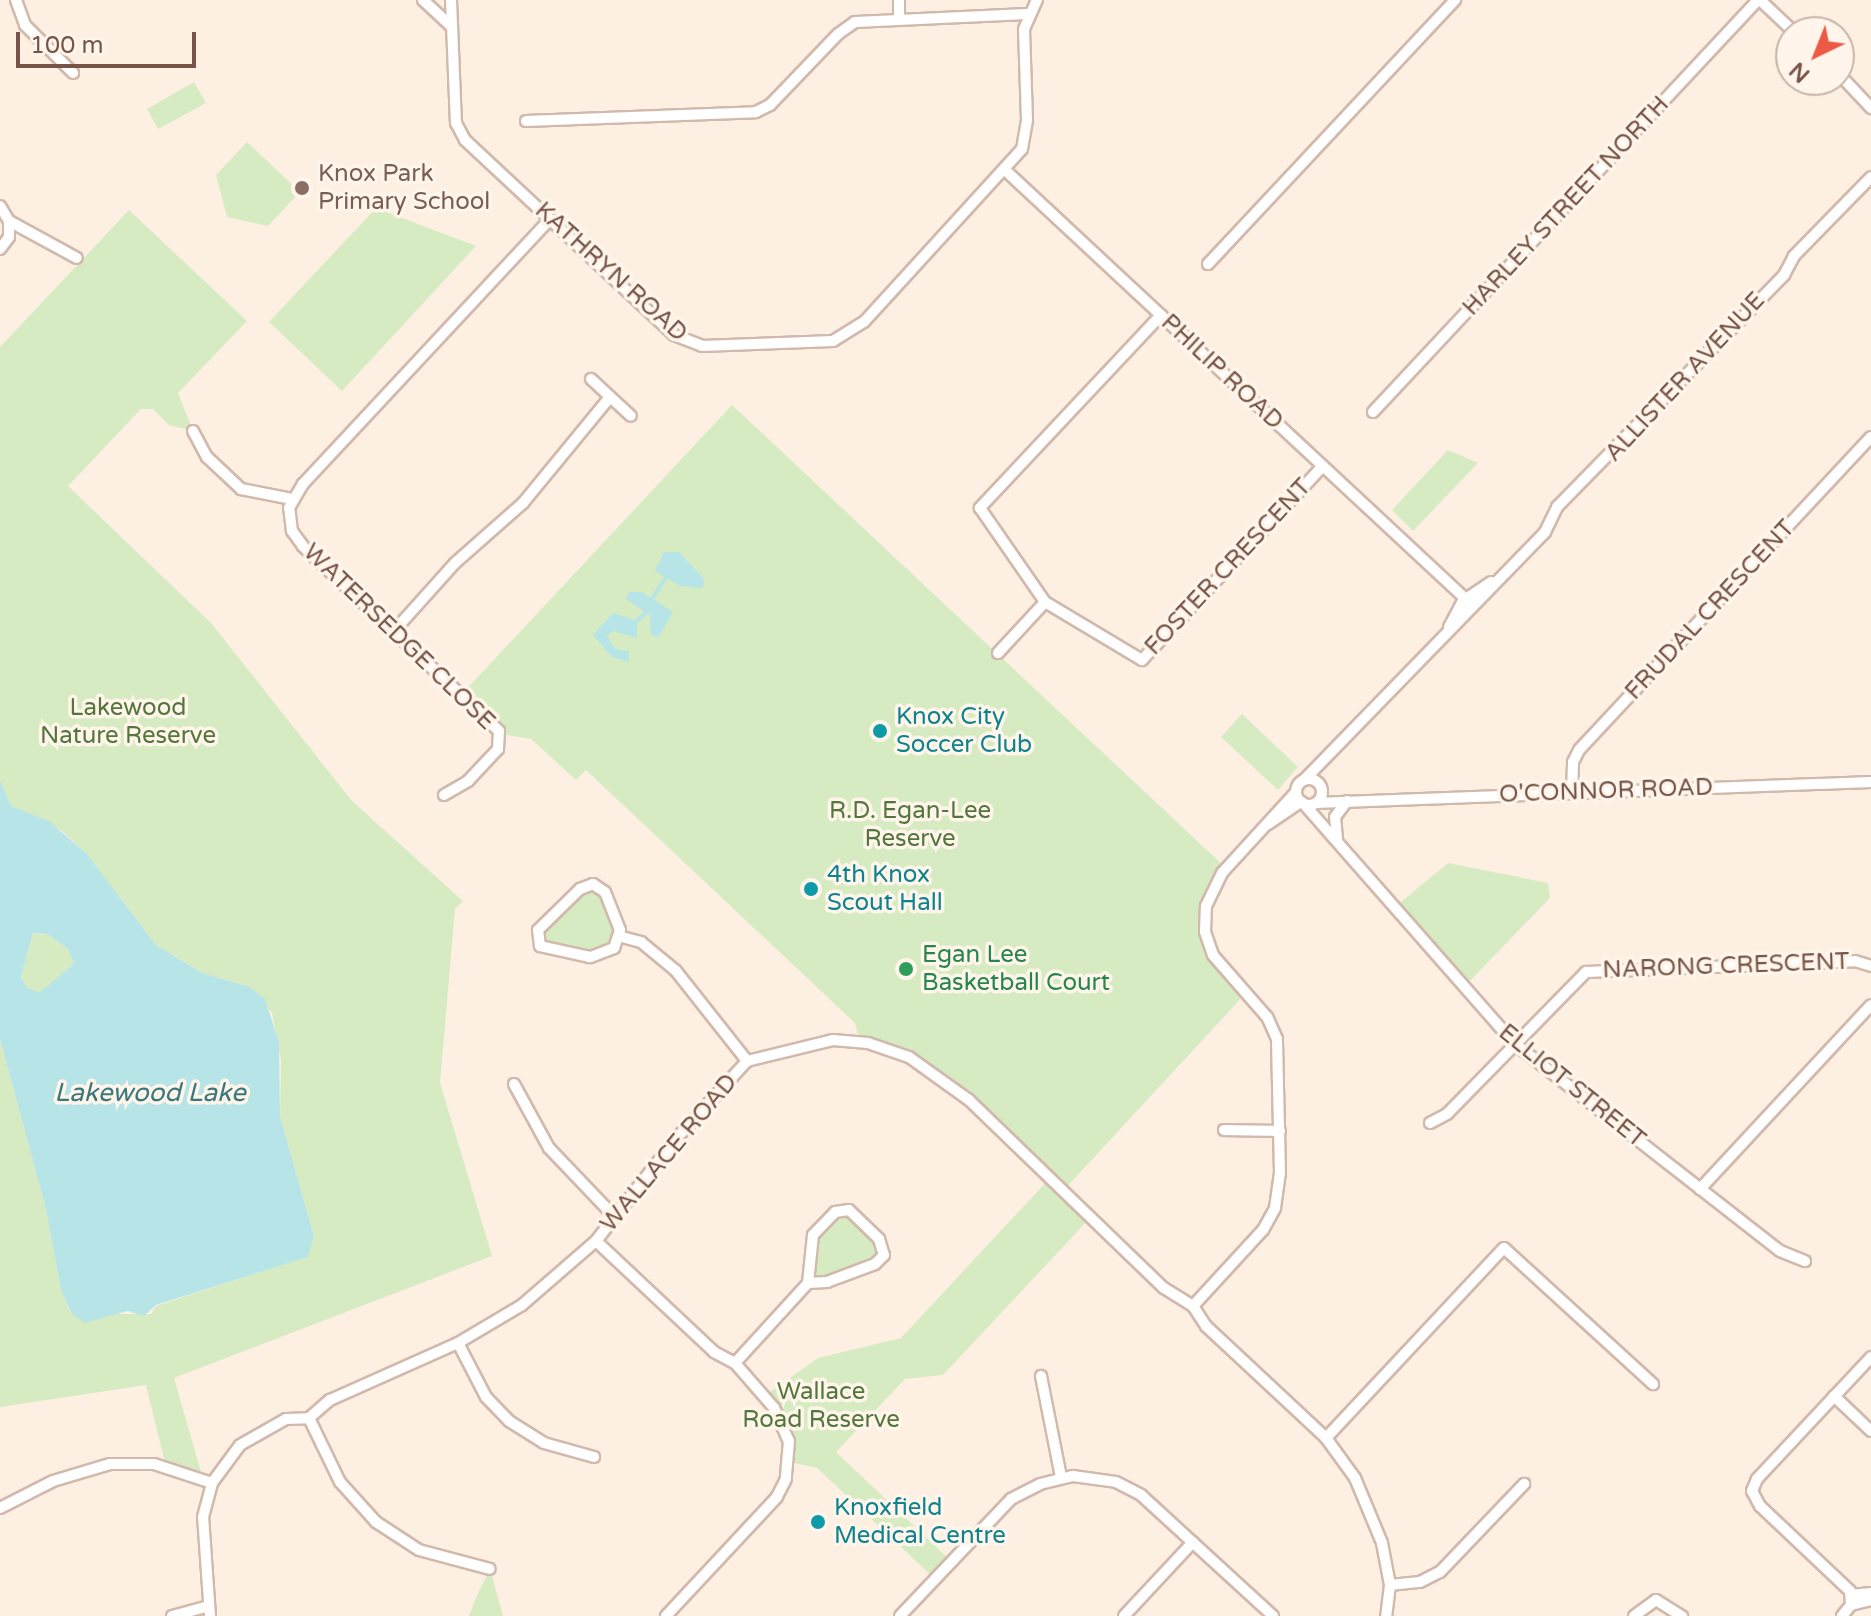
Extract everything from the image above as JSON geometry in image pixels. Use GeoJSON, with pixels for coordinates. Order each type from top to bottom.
{"type":"FeatureCollection","features":[{"type":"Feature","properties":{"kind":"street"},"geometry":{"type":"LineString","coordinates":[[16,0],[25,25],[73,73]]}},
{"type":"Feature","properties":{"kind":"street"},"geometry":{"type":"LineString","coordinates":[[423,0],[452,27]]}},
{"type":"Feature","properties":{"kind":"street","name":"KATHRYN ROAD"},"geometry":{"type":"LineString","coordinates":[[451,0],[459,130],[550,219],[686,343],[824,342],[856,330],[1005,170],[1027,136],[1027,14]]}},
{"type":"Feature","properties":{"kind":"street"},"geometry":{"type":"LineString","coordinates":[[899,0],[899,18]]}},
{"type":"Feature","properties":{"kind":"street"},"geometry":{"type":"LineString","coordinates":[[526,121],[756,112],[776,99],[845,28],[899,18],[1027,14],[1037,0]]}},
{"type":"Feature","properties":{"kind":"street"},"geometry":{"type":"LineString","coordinates":[[1208,264],[1455,0]]}},
{"type":"Feature","properties":{"kind":"street"},"geometry":{"type":"LineString","coordinates":[[1759,0],[1776,16]]}},
{"type":"Feature","properties":{"kind":"street","name":"HARLEY STREET NORTH"},"geometry":{"type":"LineString","coordinates":[[1373,412],[1759,0]]}},
{"type":"Feature","properties":{"kind":"street"},"geometry":{"type":"LineString","coordinates":[[1855,89],[1871,100]]}},
{"type":"Feature","properties":{"kind":"street"},"geometry":{"type":"LineString","coordinates":[[1855,89],[1871,108]]}},
{"type":"Feature","properties":{"kind":"street","name":"PHILIP ROAD"},"geometry":{"type":"LineString","coordinates":[[1005,170],[1467,601]]}},
{"type":"Feature","properties":{"kind":"street","name":"ALLISTER AVENUE"},"geometry":{"type":"LineString","coordinates":[[1300,799],[1304,780],[1441,637],[1464,618],[1467,601],[1499,576],[1545,532],[1557,507],[1784,275],[1794,256],[1871,177]]}},
{"type":"Feature","properties":{"kind":"street"},"geometry":{"type":"LineString","coordinates":[[0,206],[9,221],[77,258]]}},
{"type":"Feature","properties":{"kind":"street"},"geometry":{"type":"LineString","coordinates":[[193,431],[207,457],[241,489],[292,499],[550,219]]}},
{"type":"Feature","properties":{"kind":"street"},"geometry":{"type":"LineString","coordinates":[[0,249],[9,237],[9,221]]}},
{"type":"Feature","properties":{"kind":"street","name":"FOSTER CRESCENT"},"geometry":{"type":"LineString","coordinates":[[1161,315],[980,508],[1045,602],[1142,660],[1323,466]]}},
{"type":"Feature","properties":{"kind":"street"},"geometry":{"type":"LineString","coordinates":[[591,379],[631,416]]}},
{"type":"Feature","properties":{"kind":"street"},"geometry":{"type":"LineString","coordinates":[[394,631],[455,563],[523,503],[610,397]]}},
{"type":"Feature","properties":{"kind":"street","name":"FRUDAL CRESCENT"},"geometry":{"type":"LineString","coordinates":[[1572,792],[1573,762],[1579,750],[1871,437]]}},
{"type":"Feature","properties":{"kind":"street","name":"WATERSEDGE CLOSE"},"geometry":{"type":"LineString","coordinates":[[292,499],[288,515],[296,539],[501,734],[498,749],[468,781],[444,795]]}},
{"type":"Feature","properties":{"kind":"street"},"geometry":{"type":"LineString","coordinates":[[998,653],[1045,602]]}},
{"type":"Feature","properties":{"kind":"street","name":"ALLISTER AVENUE"},"geometry":{"type":"LineString","coordinates":[[1316,803],[1333,753]]}},
{"type":"Feature","properties":{"kind":"street"},"geometry":{"type":"LineString","coordinates":[[1304,780],[1344,801],[1335,817],[1338,841]]}},
{"type":"Feature","properties":{"kind":"street","name":"O'CONNOR ROAD"},"geometry":{"type":"LineString","coordinates":[[1300,799],[1316,803],[1871,782]]}},
{"type":"Feature","properties":{"kind":"street"},"geometry":{"type":"LineString","coordinates":[[1193,1306],[1270,1220],[1280,1186],[1277,1039],[1262,1011],[1221,967],[1204,924],[1217,881],[1263,827],[1300,799]]}},
{"type":"Feature","properties":{"kind":"street","name":"ELLIOT STREET"},"geometry":{"type":"LineString","coordinates":[[1300,799],[1515,1044],[1780,1251],[1805,1261]]}},
{"type":"Feature","properties":{"kind":"street"},"geometry":{"type":"LineString","coordinates":[[588,884],[605,892],[622,937],[597,957],[548,951],[536,937],[542,924],[588,884]]}},
{"type":"Feature","properties":{"kind":"street"},"geometry":{"type":"LineString","coordinates":[[622,937],[641,942],[676,971],[747,1061]]}},
{"type":"Feature","properties":{"kind":"street","name":"NARONG CRESCENT"},"geometry":{"type":"LineString","coordinates":[[1430,1123],[1447,1114],[1577,978],[1592,970],[1855,961],[1871,966]]}},
{"type":"Feature","properties":{"kind":"street"},"geometry":{"type":"LineString","coordinates":[[1700,1189],[1871,1005]]}},
{"type":"Feature","properties":{"kind":"street","name":"WALLACE ROAD"},"geometry":{"type":"LineString","coordinates":[[208,1612],[209,1585],[202,1531],[212,1483],[247,1439],[286,1419],[309,1418],[330,1400],[458,1343],[533,1297],[596,1241],[747,1061],[833,1040],[875,1045],[913,1059],[973,1103],[1164,1288],[1193,1306],[1206,1326],[1326,1438],[1359,1485],[1386,1556],[1390,1585],[1386,1616]]}},
{"type":"Feature","properties":{"kind":"street"},"geometry":{"type":"LineString","coordinates":[[514,1084],[549,1148],[615,1217]]}},
{"type":"Feature","properties":{"kind":"street"},"geometry":{"type":"LineString","coordinates":[[1224,1130],[1280,1131]]}},
{"type":"Feature","properties":{"kind":"street"},"geometry":{"type":"LineString","coordinates":[[735,1363],[808,1283],[813,1235],[839,1210],[849,1210],[883,1244],[884,1255],[875,1264],[827,1282],[808,1283]]}},
{"type":"Feature","properties":{"kind":"street"},"geometry":{"type":"LineString","coordinates":[[596,1241],[714,1352],[735,1363],[784,1425],[790,1448],[786,1479],[777,1497],[666,1616]]}},
{"type":"Feature","properties":{"kind":"street"},"geometry":{"type":"LineString","coordinates":[[1326,1438],[1504,1248],[1653,1384]]}},
{"type":"Feature","properties":{"kind":"street"},"geometry":{"type":"LineString","coordinates":[[458,1343],[479,1386],[509,1421],[544,1443],[594,1457]]}},
{"type":"Feature","properties":{"kind":"street"},"geometry":{"type":"LineString","coordinates":[[1871,1357],[1757,1479],[1752,1491],[1760,1506],[1851,1600],[1871,1600]]}},
{"type":"Feature","properties":{"kind":"street"},"geometry":{"type":"LineString","coordinates":[[1041,1376],[1061,1477]]}},
{"type":"Feature","properties":{"kind":"street"},"geometry":{"type":"LineString","coordinates":[[1834,1396],[1871,1431]]}},
{"type":"Feature","properties":{"kind":"street"},"geometry":{"type":"LineString","coordinates":[[309,1418],[340,1482],[376,1522],[419,1550],[490,1569]]}},
{"type":"Feature","properties":{"kind":"street"},"geometry":{"type":"LineString","coordinates":[[0,1508],[66,1475],[110,1464],[154,1464],[212,1483]]}},
{"type":"Feature","properties":{"kind":"street"},"geometry":{"type":"LineString","coordinates":[[900,1616],[1001,1508],[1029,1488],[1061,1477],[1103,1479],[1129,1487],[1273,1616]]}},
{"type":"Feature","properties":{"kind":"street"},"geometry":{"type":"LineString","coordinates":[[1390,1585],[1420,1582],[1440,1572],[1524,1484]]}},
{"type":"Feature","properties":{"kind":"street"},"geometry":{"type":"LineString","coordinates":[[1124,1616],[1193,1542]]}},
{"type":"Feature","properties":{"kind":"street"},"geometry":{"type":"LineString","coordinates":[[1842,1616],[1851,1600],[1871,1593]]}},
{"type":"Feature","properties":{"kind":"street"},"geometry":{"type":"LineString","coordinates":[[1634,1616],[1656,1600],[1682,1616]]}},
{"type":"Feature","properties":{"kind":"street"},"geometry":{"type":"LineString","coordinates":[[172,1616],[208,1612]]}},
{"type":"Feature","properties":{"kind":"green space"},"geometry":{"type":"Polygon","coordinates":[[[194,82],[206,103],[158,129],[147,109],[194,82]]]}},
{"type":"Feature","properties":{"kind":"green space"},"geometry":{"type":"Polygon","coordinates":[[[247,142],[300,192],[268,226],[227,217],[216,175],[247,142]]]}},
{"type":"Feature","properties":{"kind":"green space"},"geometry":{"type":"Polygon","coordinates":[[[376,208],[476,246],[342,391],[269,322],[376,208]]]}},
{"type":"Feature","properties":{"kind":"green space","name":"Lakewood Nature Reserve"},"geometry":{"type":"Polygon","coordinates":[[[129,210],[247,321],[178,393],[193,431],[169,425],[153,409],[141,409],[68,486],[211,623],[352,801],[463,901],[455,909],[440,1083],[492,1256],[174,1378],[203,1479],[166,1467],[146,1385],[0,1407],[0,1039],[46,1210],[61,1290],[71,1314],[151,1314],[156,1306],[307,1257],[314,1236],[280,1116],[281,1060],[272,1013],[250,987],[202,973],[156,945],[87,854],[61,830],[11,806],[0,780],[0,347],[129,210]]]}},
{"type":"Feature","properties":{"kind":"green space","name":"R.D. Egan-Lee Reserve"},"geometry":{"type":"Polygon","coordinates":[[[732,405],[1226,868],[1206,906],[1208,943],[1246,993],[1063,1191],[1090,1218],[943,1375],[905,1379],[836,1452],[951,1561],[935,1579],[817,1468],[790,1462],[790,1448],[763,1397],[818,1358],[901,1338],[1049,1179],[923,1065],[860,1042],[855,1023],[586,770],[576,780],[531,739],[501,734],[461,695],[732,405]]]}},
{"type":"Feature","properties":{"kind":"green space"},"geometry":{"type":"Polygon","coordinates":[[[1448,450],[1478,463],[1413,531],[1392,510],[1448,450]]]}},
{"type":"Feature","properties":{"kind":"green space"},"geometry":{"type":"Polygon","coordinates":[[[1242,714],[1298,767],[1278,790],[1221,737],[1242,714]]]}},
{"type":"Feature","properties":{"kind":"green space"},"geometry":{"type":"Polygon","coordinates":[[[1448,863],[1548,883],[1550,898],[1464,987],[1395,907],[1448,863]]]}},
{"type":"Feature","properties":{"kind":"green space"},"geometry":{"type":"Polygon","coordinates":[[[597,885],[620,930],[603,955],[548,951],[538,930],[580,889],[597,885]]]}},
{"type":"Feature","properties":{"kind":"green space"},"geometry":{"type":"Polygon","coordinates":[[[33,933],[47,934],[68,949],[75,964],[41,992],[27,988],[21,977],[33,933]]]}},
{"type":"Feature","properties":{"kind":"green space"},"geometry":{"type":"Polygon","coordinates":[[[845,1209],[879,1239],[881,1259],[815,1284],[808,1268],[812,1241],[845,1209]]]}},
{"type":"Feature","properties":{"kind":"green space"},"geometry":{"type":"Polygon","coordinates":[[[490,1569],[503,1616],[469,1616],[477,1595],[490,1569]]]}},
{"type":"Feature","properties":{"kind":"water"},"geometry":{"type":"Polygon","coordinates":[[[664,552],[679,552],[704,579],[703,588],[680,586],[655,571],[664,552]]]}},
{"type":"Feature","properties":{"kind":"water"},"geometry":{"type":"Polygon","coordinates":[[[629,592],[642,592],[673,612],[659,637],[651,635],[650,615],[626,599],[629,592]]]}},
{"type":"Feature","properties":{"kind":"water"},"geometry":{"type":"Polygon","coordinates":[[[613,613],[637,621],[637,638],[613,631],[607,636],[615,649],[629,651],[629,662],[612,657],[593,635],[613,613]]]}},
{"type":"Feature","properties":{"kind":"water","name":"Lakewood Lake"},"geometry":{"type":"Polygon","coordinates":[[[0,780],[11,806],[49,821],[87,854],[156,945],[202,973],[250,987],[265,999],[279,1042],[280,1116],[314,1236],[308,1257],[156,1305],[144,1316],[128,1311],[84,1323],[71,1313],[61,1290],[46,1210],[0,1039],[0,780]],[[33,933],[21,977],[27,988],[40,992],[74,964],[68,949],[47,934],[33,933]]]}},
{"type":"Feature","properties":{"kind":"waterway"},"geometry":{"type":"LineString","coordinates":[[652,599],[665,578]]}},
{"type":"Feature","properties":{"kind":"waterway"},"geometry":{"type":"LineString","coordinates":[[637,621],[647,612]]}},
{"type":"Feature","properties":{"kind":"place","name":"Knox Park Primary School"},"geometry":{"type":"Point","coordinates":[302,188]}},
{"type":"Feature","properties":{"kind":"place","name":"Knox City Soccer Club"},"geometry":{"type":"Point","coordinates":[880,731]}},
{"type":"Feature","properties":{"kind":"place","name":"4th Knox Scout Hall"},"geometry":{"type":"Point","coordinates":[811,889]}},
{"type":"Feature","properties":{"kind":"place","name":"Egan Lee Basketball Court"},"geometry":{"type":"Point","coordinates":[906,969]}},
{"type":"Feature","properties":{"kind":"place","name":"Knoxfield Medical Centre"},"geometry":{"type":"Point","coordinates":[818,1522]}},
{"type":"Feature","properties":{"kind":"park label","name":"Wallace Road Reserve"},"geometry":{"type":"Point","coordinates":[821,1406]}}]}
